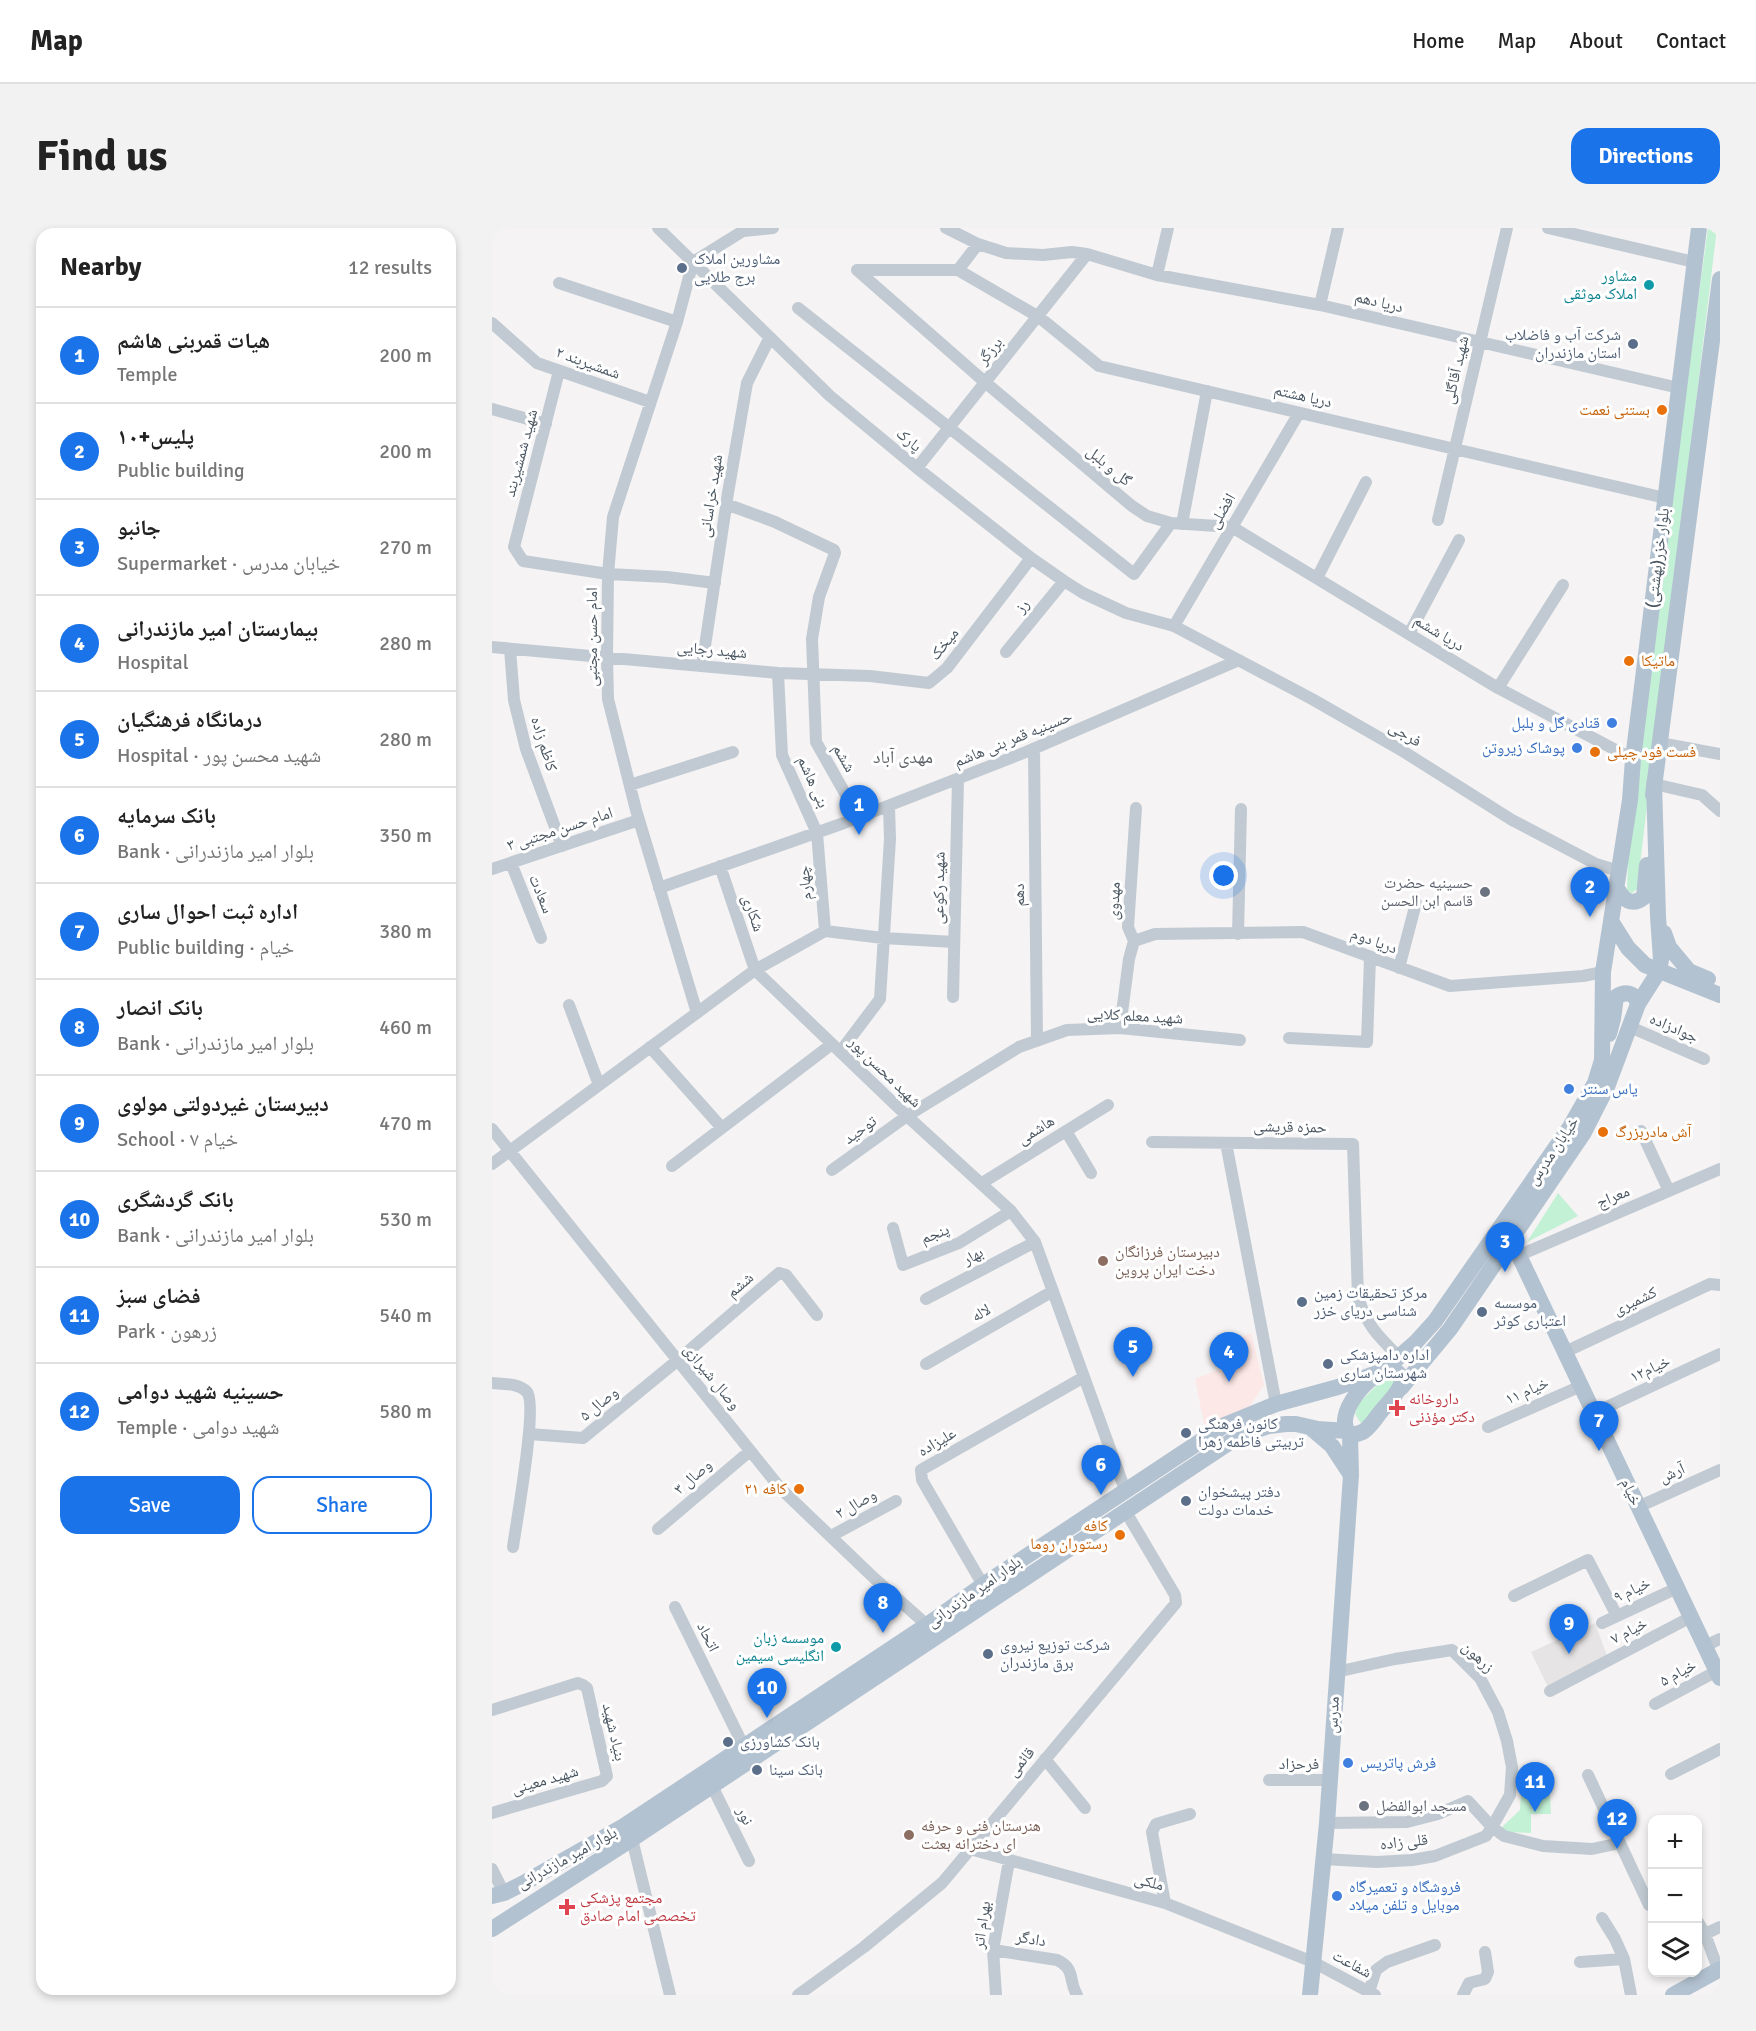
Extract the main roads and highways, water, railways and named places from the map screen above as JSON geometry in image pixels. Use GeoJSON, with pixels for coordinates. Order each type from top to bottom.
{"type":"FeatureCollection","features":[{"type":"Feature","properties":{"kind":"main road","name":"بلوار خزر(بهشتی)"},"geometry":{"type":"LineString","coordinates":[[1618,879],[1630,800],[1633,759],[1699,228]]}},
{"type":"Feature","properties":{"kind":"main road","name":"بلوار خزر(بهشتی)"},"geometry":{"type":"LineString","coordinates":[[1654,784],[1720,279]]}},
{"type":"Feature","properties":{"kind":"main road"},"geometry":{"type":"LineString","coordinates":[[1618,879],[1626,901],[1634,903],[1644,897],[1654,784]]}},
{"type":"Feature","properties":{"kind":"main road"},"geometry":{"type":"LineString","coordinates":[[1654,784],[1661,960],[1659,971]]}},
{"type":"Feature","properties":{"kind":"main road","name":"خیابان مدرس"},"geometry":{"type":"LineString","coordinates":[[1380,1371],[1400,1357],[1435,1321],[1570,1127],[1595,1083],[1602,1060],[1603,972],[1618,879]]}},
{"type":"Feature","properties":{"kind":"main road"},"geometry":{"type":"LineString","coordinates":[[1658,916],[1669,947],[1689,971],[1720,984]]}},
{"type":"Feature","properties":{"kind":"main road"},"geometry":{"type":"LineString","coordinates":[[1611,921],[1628,948],[1645,965],[1720,995]]}},
{"type":"Feature","properties":{"kind":"main road","name":"خیابان مدرس"},"geometry":{"type":"LineString","coordinates":[[1348,1433],[1361,1433],[1372,1424],[1516,1248],[1583,1134],[1607,1087],[1638,1004],[1659,971]]}},
{"type":"Feature","properties":{"kind":"main road"},"geometry":{"type":"LineString","coordinates":[[1602,1060],[1613,1019],[1616,997],[1621,993],[1628,993],[1634,996],[1638,1004]]}},
{"type":"Feature","properties":{"kind":"main road","name":"خیام"},"geometry":{"type":"LineString","coordinates":[[1516,1248],[1691,1617],[1712,1643],[1718,1675]]}},
{"type":"Feature","properties":{"kind":"main road"},"geometry":{"type":"LineString","coordinates":[[1380,1371],[1391,1369],[1398,1372],[1402,1380],[1401,1388]]}},
{"type":"Feature","properties":{"kind":"main road","name":"بلوار امیر مازندرانی"},"geometry":{"type":"LineString","coordinates":[[498,1895],[624,1826],[1225,1425],[1276,1404],[1380,1371]]}},
{"type":"Feature","properties":{"kind":"main road","name":"مدرس"},"geometry":{"type":"LineString","coordinates":[[1310,1995],[1330,1780],[1351,1474],[1345,1418],[1348,1408],[1358,1393],[1380,1371]]}},
{"type":"Feature","properties":{"kind":"main road"},"geometry":{"type":"LineString","coordinates":[[1297,1399],[1305,1403],[1307,1407],[1302,1425],[1332,1446],[1351,1474]]}},
{"type":"Feature","properties":{"kind":"main road","name":"بلوار امیر مازندرانی"},"geometry":{"type":"LineString","coordinates":[[492,1929],[632,1839],[1239,1436],[1269,1426],[1302,1425],[1348,1433]]}},
{"type":"Feature","properties":{"kind":"main road"},"geometry":{"type":"LineString","coordinates":[[1679,1993],[1719,1969]]}},
{"type":"Feature","properties":{"kind":"place","name":"مشاورین املاک برج طلایی"},"geometry":{"type":"Point","coordinates":[682,268]}},
{"type":"Feature","properties":{"kind":"place","name":"مشاور املاک موثقی"},"geometry":{"type":"Point","coordinates":[1649,285]}},
{"type":"Feature","properties":{"kind":"place","name":"شرکت آب و فاضلاب استان مازندران"},"geometry":{"type":"Point","coordinates":[1633,344]}},
{"type":"Feature","properties":{"kind":"place","name":"بستنی نعمت"},"geometry":{"type":"Point","coordinates":[1662,410]}},
{"type":"Feature","properties":{"kind":"place","name":"ماتیکا"},"geometry":{"type":"Point","coordinates":[1629,661]}},
{"type":"Feature","properties":{"kind":"place","name":"قنادی گل و بلبل"},"geometry":{"type":"Point","coordinates":[1612,723]}},
{"type":"Feature","properties":{"kind":"place","name":"پوشاک زیروتن"},"geometry":{"type":"Point","coordinates":[1577,748]}},
{"type":"Feature","properties":{"kind":"place","name":"فست فود چیلی"},"geometry":{"type":"Point","coordinates":[1595,752]}},
{"type":"Feature","properties":{"kind":"place","name":"هیات قمربنی هاشم"},"geometry":{"type":"Point","coordinates":[859,835]}},
{"type":"Feature","properties":{"kind":"place","name":"حسینیه حضرت قاسم ابن الحسن"},"geometry":{"type":"Point","coordinates":[1485,892]}},
{"type":"Feature","properties":{"kind":"place","name":"پلیس+١٠"},"geometry":{"type":"Point","coordinates":[1590,917]}},
{"type":"Feature","properties":{"kind":"place","name":"یاس سنتر"},"geometry":{"type":"Point","coordinates":[1569,1089]}},
{"type":"Feature","properties":{"kind":"place","name":"آش مادربزرگ"},"geometry":{"type":"Point","coordinates":[1603,1132]}},
{"type":"Feature","properties":{"kind":"place","name":"دبیرستان فرزانگان دخت ایران پروین"},"geometry":{"type":"Point","coordinates":[1103,1261]}},
{"type":"Feature","properties":{"kind":"place","name":"جانبو"},"geometry":{"type":"Point","coordinates":[1505,1272]}},
{"type":"Feature","properties":{"kind":"place","name":"مرکز تحقیقات زمین شناسی دریای خزر"},"geometry":{"type":"Point","coordinates":[1302,1302]}},
{"type":"Feature","properties":{"kind":"place","name":"موسسه اعتباری کوثر"},"geometry":{"type":"Point","coordinates":[1482,1312]}},
{"type":"Feature","properties":{"kind":"place","name":"اداره دامپزشکی شهرستان ساری"},"geometry":{"type":"Point","coordinates":[1328,1364]}},
{"type":"Feature","properties":{"kind":"place","name":"درمانگاه فرهنگیان"},"geometry":{"type":"Point","coordinates":[1133,1377]}},
{"type":"Feature","properties":{"kind":"place","name":"بیمارستان امیر مازندرانی"},"geometry":{"type":"Point","coordinates":[1229,1382]}},
{"type":"Feature","properties":{"kind":"place","name":"داروخانه دکتر مؤذنی"},"geometry":{"type":"Point","coordinates":[1397,1408]}},
{"type":"Feature","properties":{"kind":"place","name":"کانون فرهنگی تربیتی فاطمه زهرا"},"geometry":{"type":"Point","coordinates":[1186,1433]}},
{"type":"Feature","properties":{"kind":"place","name":"اداره ثبت احوال ساری"},"geometry":{"type":"Point","coordinates":[1599,1451]}},
{"type":"Feature","properties":{"kind":"place","name":"کافه ۲۱"},"geometry":{"type":"Point","coordinates":[799,1489]}},
{"type":"Feature","properties":{"kind":"place","name":"بانک سرمایه"},"geometry":{"type":"Point","coordinates":[1101,1495]}},
{"type":"Feature","properties":{"kind":"place","name":"دفتر پیشخوان خدمات دولت"},"geometry":{"type":"Point","coordinates":[1186,1501]}},
{"type":"Feature","properties":{"kind":"place","name":"کافه رستوران روما"},"geometry":{"type":"Point","coordinates":[1120,1535]}},
{"type":"Feature","properties":{"kind":"place","name":"بانک انصار"},"geometry":{"type":"Point","coordinates":[883,1633]}},
{"type":"Feature","properties":{"kind":"place","name":"موسسه زبان انگلیسی سیمین"},"geometry":{"type":"Point","coordinates":[836,1647]}},
{"type":"Feature","properties":{"kind":"place","name":"شرکت توزیع نیروی برق مازندران"},"geometry":{"type":"Point","coordinates":[988,1654]}},
{"type":"Feature","properties":{"kind":"place","name":"دبیرستان غیردولتی مولوی"},"geometry":{"type":"Point","coordinates":[1569,1654]}},
{"type":"Feature","properties":{"kind":"place","name":"بانک گردشگری"},"geometry":{"type":"Point","coordinates":[767,1718]}},
{"type":"Feature","properties":{"kind":"place","name":"بانک کشاورزی"},"geometry":{"type":"Point","coordinates":[728,1742]}},
{"type":"Feature","properties":{"kind":"place","name":"فرش پاتریس"},"geometry":{"type":"Point","coordinates":[1348,1763]}},
{"type":"Feature","properties":{"kind":"place","name":"بانک سینا"},"geometry":{"type":"Point","coordinates":[757,1770]}},
{"type":"Feature","properties":{"kind":"place","name":"مسجد ابوالفضل"},"geometry":{"type":"Point","coordinates":[1364,1806]}},
{"type":"Feature","properties":{"kind":"place","name":"فضای سبز"},"geometry":{"type":"Point","coordinates":[1535,1812]}},
{"type":"Feature","properties":{"kind":"place","name":"هنرستان فنی و حرفه ای دخترانه بعثت"},"geometry":{"type":"Point","coordinates":[909,1835]}},
{"type":"Feature","properties":{"kind":"place","name":"حسینیه شهید دوامی"},"geometry":{"type":"Point","coordinates":[1617,1849]}},
{"type":"Feature","properties":{"kind":"place","name":"فروشگاه و تعمیرگاه موبایل و تلفن میلاد"},"geometry":{"type":"Point","coordinates":[1337,1896]}},
{"type":"Feature","properties":{"kind":"place","name":"مجتمع پزشکی تخصصی امام صادق"},"geometry":{"type":"Point","coordinates":[567,1907]}},
{"type":"Feature","properties":{"kind":"district","name":"مهدی آباد"},"geometry":{"type":"Point","coordinates":[903,757]}}]}
